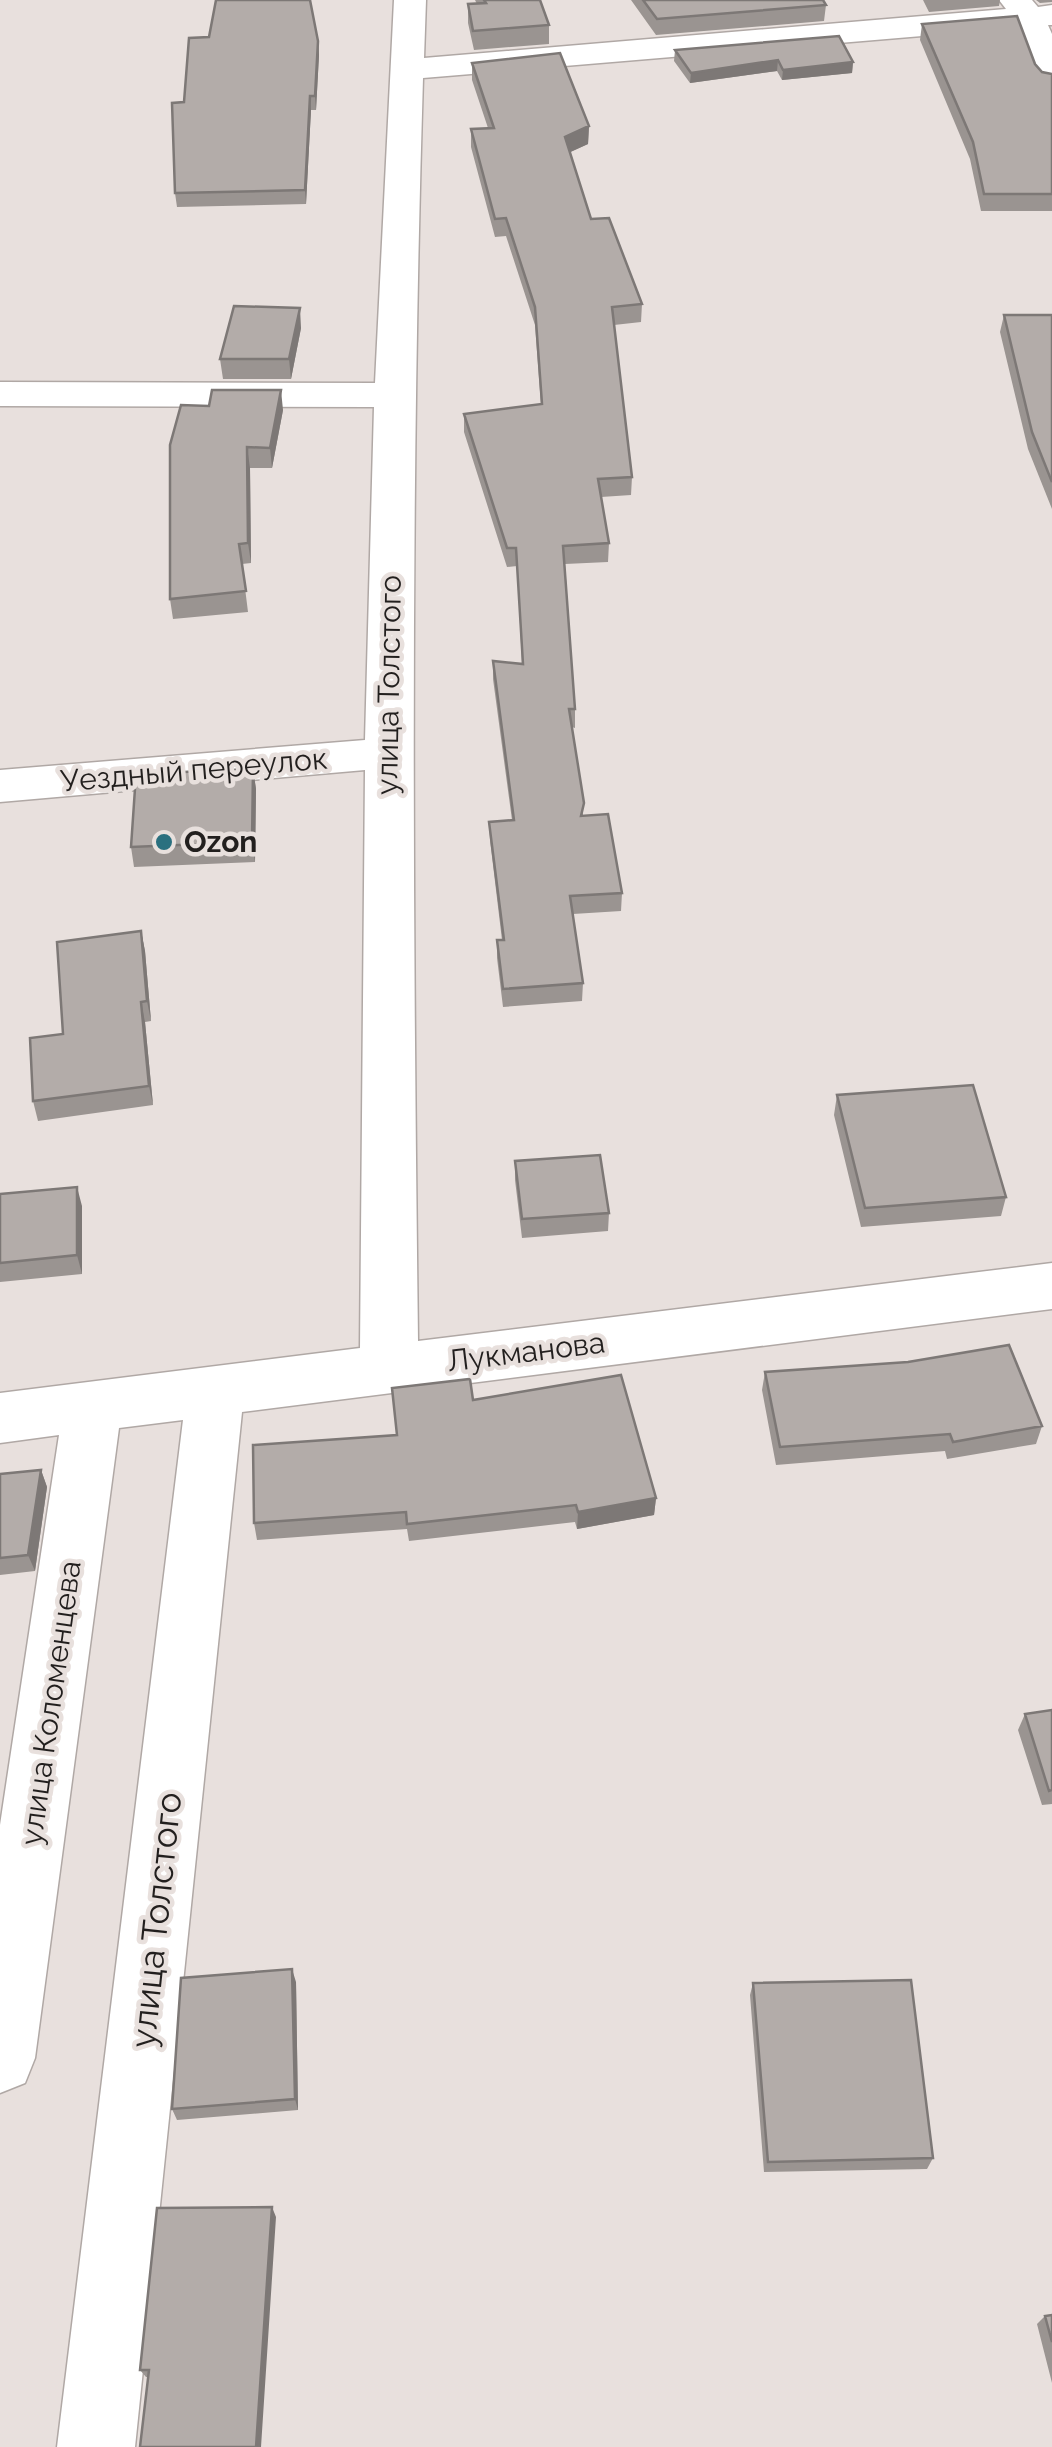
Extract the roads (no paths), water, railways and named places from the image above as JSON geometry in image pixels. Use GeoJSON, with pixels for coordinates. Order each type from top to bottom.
{"type":"FeatureCollection","features":[{"type":"Feature","properties":{"kind":"street","name":"улица Толстого"},"geometry":{"type":"LineString","coordinates":[[389,1370],[388,753],[394,395],[410,0]]}},
{"type":"Feature","properties":{"kind":"street"},"geometry":{"type":"LineString","coordinates":[[409,69],[1032,10],[1052,78]]}},
{"type":"Feature","properties":{"kind":"street"},"geometry":{"type":"LineString","coordinates":[[0,394],[394,395]]}},
{"type":"Feature","properties":{"kind":"street","name":"Уездный переулок"},"geometry":{"type":"LineString","coordinates":[[0,786],[388,753]]}},
{"type":"Feature","properties":{"kind":"street","name":"Лукманова"},"geometry":{"type":"LineString","coordinates":[[0,1418],[1051,1289]]}},
{"type":"Feature","properties":{"kind":"street","name":"улица Толстого"},"geometry":{"type":"LineString","coordinates":[[96,2447],[215,1394]]}},
{"type":"Feature","properties":{"kind":"street","name":"улица Коломенцева"},"geometry":{"type":"LineString","coordinates":[[0,2058],[93,1407]]}},
{"type":"Feature","properties":{"kind":"place","name":"Ozon"},"geometry":{"type":"Point","coordinates":[164,842]}}]}
